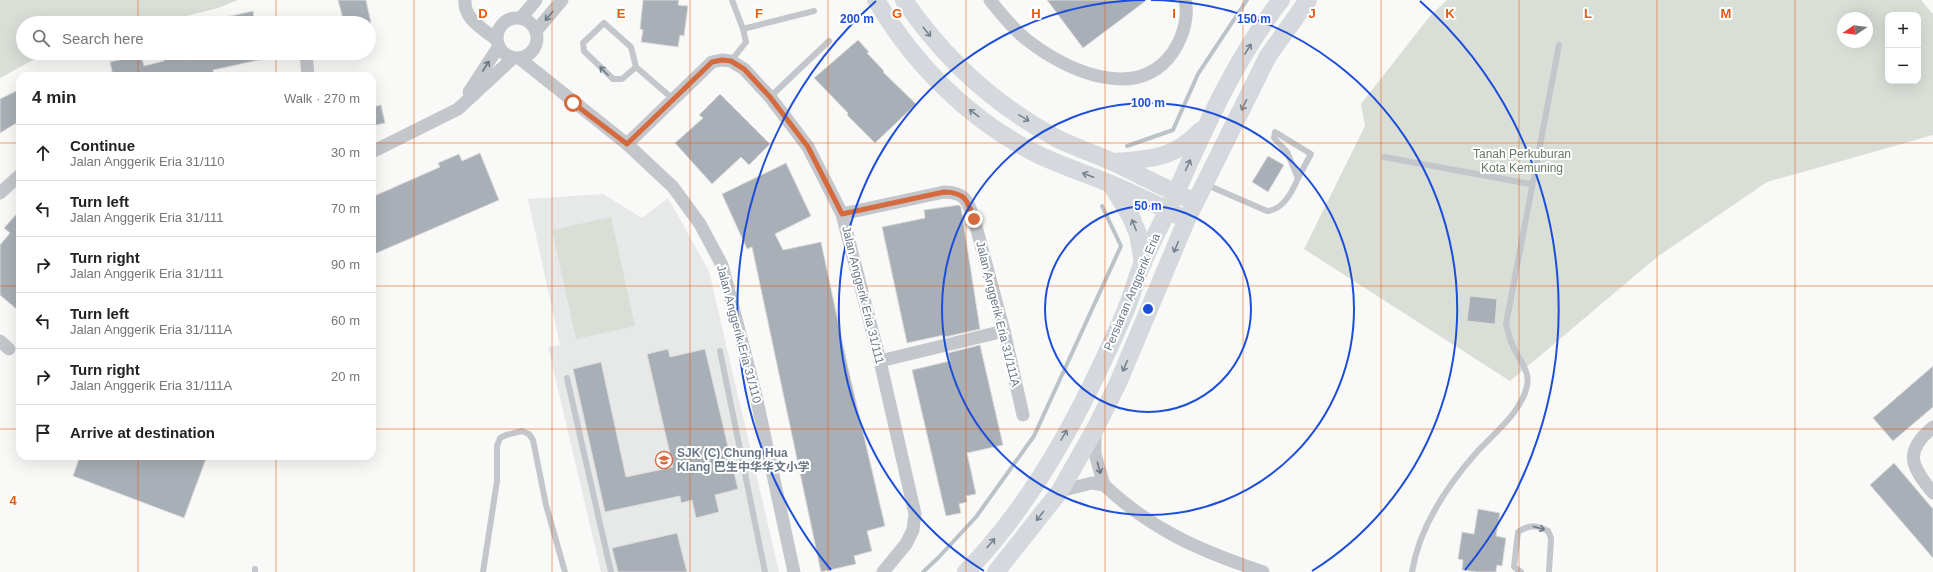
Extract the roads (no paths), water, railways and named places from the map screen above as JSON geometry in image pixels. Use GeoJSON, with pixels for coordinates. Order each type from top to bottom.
{"type":"FeatureCollection","features":[{"type":"Feature","properties":{"kind":"main road"},"geometry":{"type":"LineString","coordinates":[[876,0],[904,42],[932,77],[995,128],[1032,151],[1111,184],[1187,219]]}},
{"type":"Feature","properties":{"kind":"main road"},"geometry":{"type":"LineString","coordinates":[[904,0],[918,21],[950,58],[992,96],[1010,110],[1060,140],[1113,162],[1196,202]]}},
{"type":"Feature","properties":{"kind":"main road","name":"Persiaran Anggerik Eria"},"geometry":{"type":"LineString","coordinates":[[966,572],[1026,501],[1067,430],[1118,329],[1143,263],[1206,124],[1246,51],[1281,0]]}},
{"type":"Feature","properties":{"kind":"main road","name":"Persiaran Anggerik Eria"},"geometry":{"type":"LineString","coordinates":[[996,572],[1060,491],[1095,429],[1118,383],[1187,219],[1268,56],[1308,0]]}},
{"type":"Feature","properties":{"kind":"main road"},"geometry":{"type":"LineString","coordinates":[[1113,162],[1144,159],[1172,152],[1188,144],[1206,124]]}},
{"type":"Feature","properties":{"kind":"main road"},"geometry":{"type":"LineString","coordinates":[[1111,184],[1131,218],[1138,234],[1143,263]]}},
{"type":"Feature","properties":{"kind":"street"},"geometry":{"type":"LineString","coordinates":[[458,109],[498,43],[498,34],[504,23],[515,18],[521,18],[530,23],[536,31],[537,37],[534,49],[525,57],[516,58],[506,54],[498,43],[472,20],[467,13],[465,0]]}},
{"type":"Feature","properties":{"kind":"street"},"geometry":{"type":"LineString","coordinates":[[521,18],[536,0]]}},
{"type":"Feature","properties":{"kind":"street"},"geometry":{"type":"LineString","coordinates":[[536,31],[562,0]]}},
{"type":"Feature","properties":{"kind":"street"},"geometry":{"type":"LineString","coordinates":[[990,0],[1008,22],[1027,40],[1061,63],[1084,72],[1108,77],[1129,79],[1148,74],[1168,59],[1176,47],[1184,27],[1187,8],[1185,0]]}},
{"type":"Feature","properties":{"kind":"street"},"geometry":{"type":"LineString","coordinates":[[376,150],[458,109],[516,58]]}},
{"type":"Feature","properties":{"kind":"street","name":"Jalan Anggerik Eria 31/110"},"geometry":{"type":"LineString","coordinates":[[516,58],[627,144],[672,187],[700,224],[722,265],[756,396],[794,572]]}},
{"type":"Feature","properties":{"kind":"street"},"geometry":{"type":"LineString","coordinates":[[307,60],[308,72]]}},
{"type":"Feature","properties":{"kind":"street"},"geometry":{"type":"LineString","coordinates":[[627,144],[712,62],[722,60],[731,61]]}},
{"type":"Feature","properties":{"kind":"street","name":"Jalan Anggerik Eria 31/111"},"geometry":{"type":"LineString","coordinates":[[731,61],[744,69],[770,97],[808,147],[842,214],[880,360],[915,514],[913,530],[906,544],[883,572]]}},
{"type":"Feature","properties":{"kind":"street"},"geometry":{"type":"LineString","coordinates":[[0,193],[16,179]]}},
{"type":"Feature","properties":{"kind":"street","name":"Jalan Anggerik Eria 31/111A"},"geometry":{"type":"LineString","coordinates":[[842,214],[944,192],[954,192],[963,196],[969,204],[974,219],[1004,331],[1023,415]]}},
{"type":"Feature","properties":{"kind":"street"},"geometry":{"type":"LineString","coordinates":[[880,360],[1004,331]]}},
{"type":"Feature","properties":{"kind":"street"},"geometry":{"type":"LineString","coordinates":[[1933,427],[1918,442],[1913,453],[1914,465],[1918,475],[1933,493]]}},
{"type":"Feature","properties":{"kind":"street"},"geometry":{"type":"LineString","coordinates":[[1095,429],[1095,454],[1104,485],[1121,501],[1163,530],[1209,553],[1263,572]]}},
{"type":"Feature","properties":{"kind":"street"},"geometry":{"type":"LineString","coordinates":[[1060,491],[1092,483],[1104,485]]}},
{"type":"Feature","properties":{"kind":"lane"},"geometry":{"type":"LineString","coordinates":[[731,61],[746,42],[743,29],[732,0]]}},
{"type":"Feature","properties":{"kind":"lane"},"geometry":{"type":"LineString","coordinates":[[743,29],[814,11]]}},
{"type":"Feature","properties":{"kind":"lane"},"geometry":{"type":"LineString","coordinates":[[636,67],[622,78],[613,79],[584,51],[583,43],[604,23],[631,47],[636,67],[673,99]]}},
{"type":"Feature","properties":{"kind":"lane"},"geometry":{"type":"LineString","coordinates":[[770,97],[829,40]]}},
{"type":"Feature","properties":{"kind":"lane"},"geometry":{"type":"LineString","coordinates":[[1412,572],[1415,553],[1428,522],[1450,487],[1475,455],[1517,409],[1528,385],[1526,371],[1512,345],[1506,324],[1531,184],[1559,46]]}},
{"type":"Feature","properties":{"kind":"lane"},"geometry":{"type":"LineString","coordinates":[[1205,184],[1267,211],[1275,211],[1282,206],[1294,189],[1298,178],[1311,154],[1275,132],[1274,138],[1287,152],[1298,178]]}},
{"type":"Feature","properties":{"kind":"lane"},"geometry":{"type":"LineString","coordinates":[[1384,157],[1531,184]]}},
{"type":"Feature","properties":{"kind":"lane"},"geometry":{"type":"LineString","coordinates":[[720,352],[765,572]]}},
{"type":"Feature","properties":{"kind":"lane"},"geometry":{"type":"LineString","coordinates":[[567,378],[611,572]]}},
{"type":"Feature","properties":{"kind":"lane"},"geometry":{"type":"LineString","coordinates":[[483,572],[497,481],[497,446],[500,438],[522,431],[529,434],[533,440],[546,505],[565,572]]}},
{"type":"Feature","properties":{"kind":"lane"},"geometry":{"type":"LineString","coordinates":[[1521,572],[1514,567],[1514,560],[1518,532],[1526,526],[1538,527],[1548,532],[1551,538],[1550,570],[1544,572]]}},
{"type":"Feature","properties":{"kind":"waterway"},"geometry":{"type":"LineString","coordinates":[[1127,146],[1173,130],[1198,74],[1247,0]]}},
{"type":"Feature","properties":{"kind":"waterway"},"geometry":{"type":"LineString","coordinates":[[923,572],[976,517],[1034,436],[1121,246],[1102,206]]}},
{"type":"Feature","properties":{"kind":"place","name":"SJK (C) Chung Hua Klang 巴生中华华文小学"},"geometry":{"type":"Point","coordinates":[664,460]}},
{"type":"Feature","properties":{"kind":"park label","name":"Tanah Perkuburan Kota Kemuning"},"geometry":{"type":"Point","coordinates":[1522,161]}}]}
